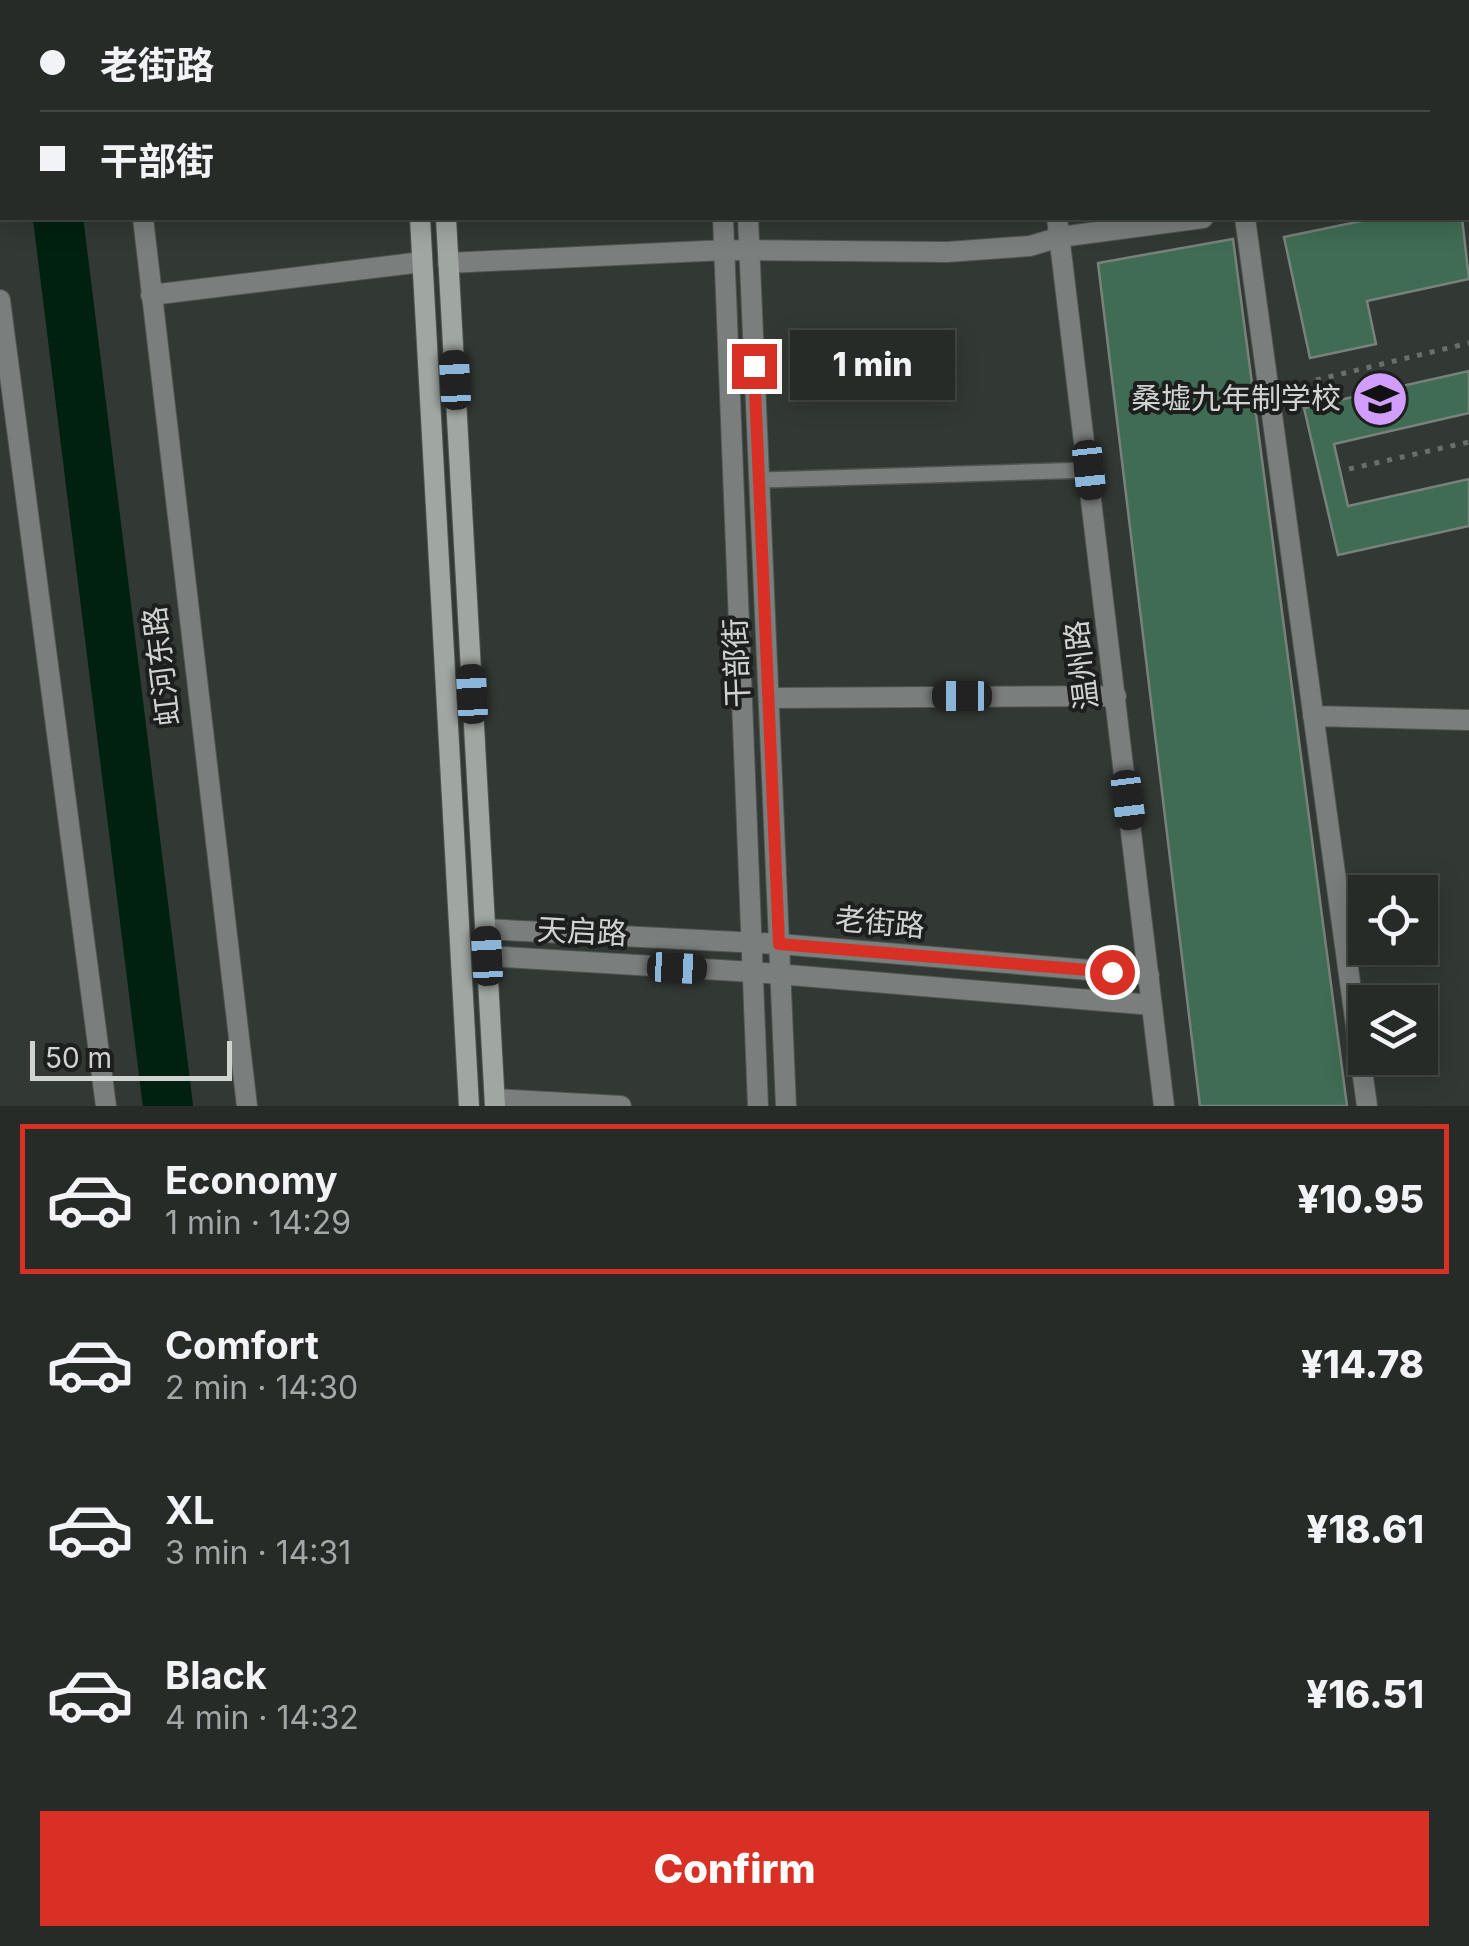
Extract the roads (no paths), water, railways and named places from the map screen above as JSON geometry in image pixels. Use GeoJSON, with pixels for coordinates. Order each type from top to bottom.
{"type":"FeatureCollection","features":[{"type":"Feature","properties":{"kind":"main road"},"geometry":{"type":"LineString","coordinates":[[420,220],[469,1106]]}},
{"type":"Feature","properties":{"kind":"main road"},"geometry":{"type":"LineString","coordinates":[[446,220],[495,1102]]}},
{"type":"Feature","properties":{"kind":"street","name":"虹河东路"},"geometry":{"type":"LineString","coordinates":[[142,220],[247,1106]]}},
{"type":"Feature","properties":{"kind":"street","name":"干部街"},"geometry":{"type":"LineString","coordinates":[[723,220],[758,1106]]}},
{"type":"Feature","properties":{"kind":"street","name":"干部街"},"geometry":{"type":"LineString","coordinates":[[748,220],[786,1106]]}},
{"type":"Feature","properties":{"kind":"street"},"geometry":{"type":"LineString","coordinates":[[448,263],[725,250],[947,252],[1030,246],[1058,227],[1171,220]]}},
{"type":"Feature","properties":{"kind":"street"},"geometry":{"type":"LineString","coordinates":[[1245,220],[1367,1106]]}},
{"type":"Feature","properties":{"kind":"street","name":"温州路"},"geometry":{"type":"LineString","coordinates":[[1058,227],[1164,1106]]}},
{"type":"Feature","properties":{"kind":"street"},"geometry":{"type":"LineString","coordinates":[[151,295],[422,262]]}},
{"type":"Feature","properties":{"kind":"street"},"geometry":{"type":"LineString","coordinates":[[0,300],[106,1106]]}},
{"type":"Feature","properties":{"kind":"street"},"geometry":{"type":"LineString","coordinates":[[0,477],[22,477]]}},
{"type":"Feature","properties":{"kind":"street"},"geometry":{"type":"LineString","coordinates":[[768,698],[1116,696]]}},
{"type":"Feature","properties":{"kind":"street"},"geometry":{"type":"LineString","coordinates":[[1313,716],[1469,720]]}},
{"type":"Feature","properties":{"kind":"street","name":"老街路"},"geometry":{"type":"LineString","coordinates":[[485,929],[779,944],[1149,975]]}},
{"type":"Feature","properties":{"kind":"street","name":"天启路"},"geometry":{"type":"LineString","coordinates":[[487,956],[753,972],[1152,1004]]}},
{"type":"Feature","properties":{"kind":"street"},"geometry":{"type":"LineString","coordinates":[[495,1102],[621,1106]]}},
{"type":"Feature","properties":{"kind":"lane"},"geometry":{"type":"LineString","coordinates":[[759,480],[1089,470]]}},
{"type":"Feature","properties":{"kind":"waterway"},"geometry":{"type":"LineString","coordinates":[[58,220],[168,1106]]}},
{"type":"Feature","properties":{"kind":"place","name":"桑墟九年制学校"},"geometry":{"type":"Point","coordinates":[1380,399]}}]}
